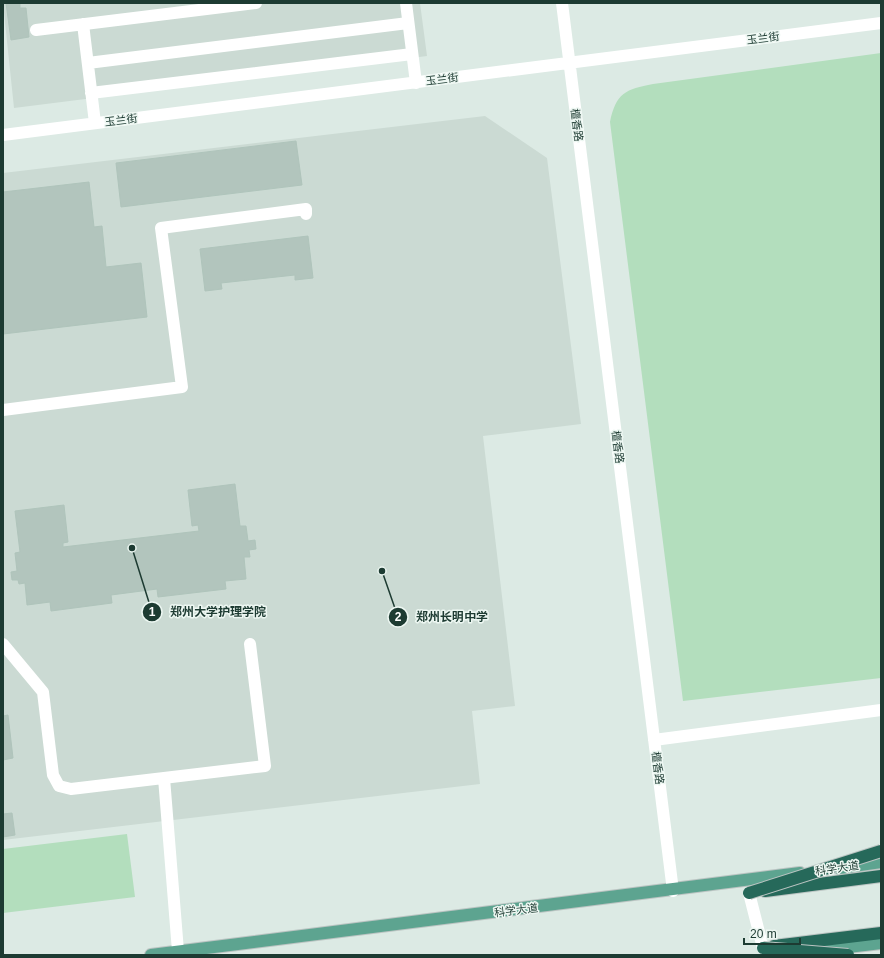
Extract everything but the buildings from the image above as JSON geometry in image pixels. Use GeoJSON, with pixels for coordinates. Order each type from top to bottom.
{"type":"FeatureCollection","features":[{"type":"Feature","properties":{"kind":"highway"},"geometry":{"type":"LineString","coordinates":[[749,893],[881,851]]}},
{"type":"Feature","properties":{"kind":"highway"},"geometry":{"type":"LineString","coordinates":[[749,893],[881,876]]}},
{"type":"Feature","properties":{"kind":"highway"},"geometry":{"type":"LineString","coordinates":[[763,948],[881,932]]}},
{"type":"Feature","properties":{"kind":"highway"},"geometry":{"type":"LineString","coordinates":[[763,948],[848,955]]}},
{"type":"Feature","properties":{"kind":"main road","name":"科学大道"},"geometry":{"type":"LineString","coordinates":[[151,955],[673,891],[881,862]]}},
{"type":"Feature","properties":{"kind":"main road"},"geometry":{"type":"LineString","coordinates":[[780,955],[881,943]]}},
{"type":"Feature","properties":{"kind":"street"},"geometry":{"type":"LineString","coordinates":[[36,30],[256,3]]}},
{"type":"Feature","properties":{"kind":"street"},"geometry":{"type":"LineString","coordinates":[[406,3],[416,83]]}},
{"type":"Feature","properties":{"kind":"street","name":"檀香路"},"geometry":{"type":"LineString","coordinates":[[562,3],[673,891]]}},
{"type":"Feature","properties":{"kind":"street"},"geometry":{"type":"LineString","coordinates":[[88,63],[408,23]]}},
{"type":"Feature","properties":{"kind":"street","name":"玉兰街"},"geometry":{"type":"LineString","coordinates":[[3,135],[881,23]]}},
{"type":"Feature","properties":{"kind":"street"},"geometry":{"type":"LineString","coordinates":[[83,24],[95,123]]}},
{"type":"Feature","properties":{"kind":"street"},"geometry":{"type":"LineString","coordinates":[[91,93],[412,54]]}},
{"type":"Feature","properties":{"kind":"street"},"geometry":{"type":"LineString","coordinates":[[3,410],[182,387],[161,228],[306,209],[306,214]]}},
{"type":"Feature","properties":{"kind":"street"},"geometry":{"type":"LineString","coordinates":[[3,644],[43,692],[53,774],[59,786],[71,789],[265,766],[250,644]]}},
{"type":"Feature","properties":{"kind":"street"},"geometry":{"type":"LineString","coordinates":[[654,740],[881,710]]}},
{"type":"Feature","properties":{"kind":"street"},"geometry":{"type":"LineString","coordinates":[[164,778],[178,951]]}},
{"type":"Feature","properties":{"kind":"street"},"geometry":{"type":"LineString","coordinates":[[749,893],[763,948]]}},
{"type":"Feature","properties":{"kind":"shaded area"},"geometry":{"type":"Polygon","coordinates":[[[3,3],[420,3],[427,56],[14,108],[3,3]]]}},
{"type":"Feature","properties":{"kind":"shaded area"},"geometry":{"type":"Polygon","coordinates":[[[485,116],[547,158],[581,424],[483,436],[515,706],[472,711],[480,784],[3,840],[3,173],[485,116]]]}},
{"type":"Feature","properties":{"kind":"green space"},"geometry":{"type":"Polygon","coordinates":[[[881,53],[881,678],[683,701],[610,122],[612,112],[619,99],[624,94],[636,88],[653,84],[881,53]]]}},
{"type":"Feature","properties":{"kind":"green space"},"geometry":{"type":"Polygon","coordinates":[[[127,834],[135,897],[3,913],[3,849],[127,834]]]}},
{"type":"Feature","properties":{"kind":"place","name":"郑州大学护理学院"},"geometry":{"type":"Point","coordinates":[132,548]}},
{"type":"Feature","properties":{"kind":"place","name":"郑州长明中学"},"geometry":{"type":"Point","coordinates":[382,571]}}]}
